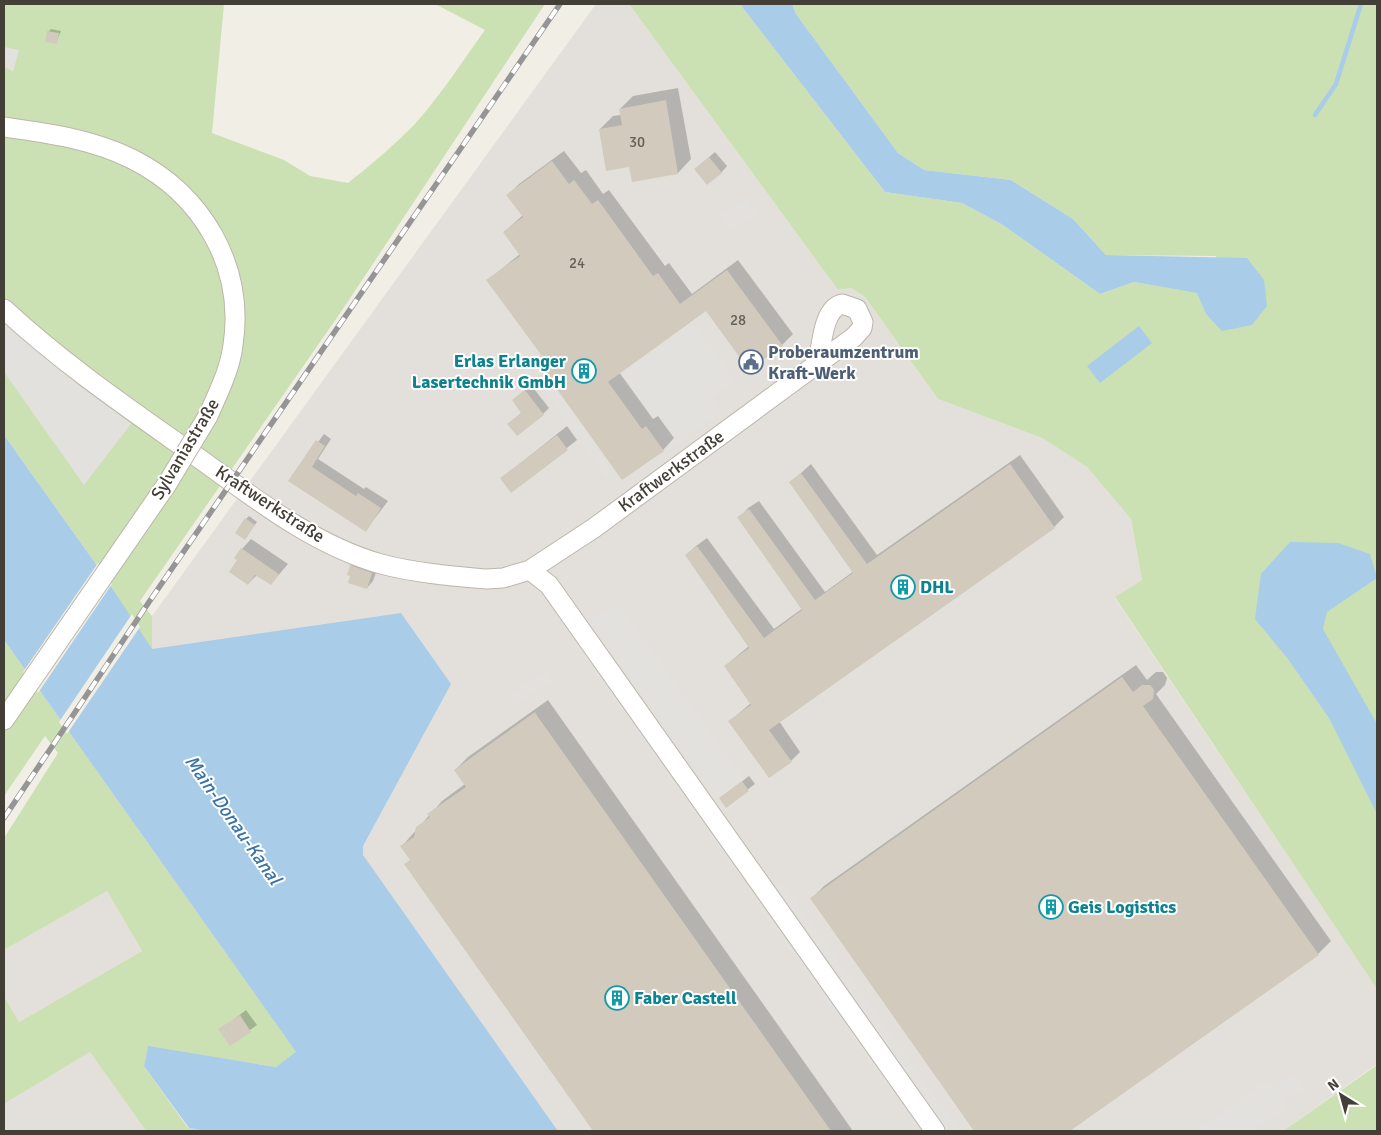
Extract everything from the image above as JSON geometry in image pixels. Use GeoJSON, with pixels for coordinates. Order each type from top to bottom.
{"type":"FeatureCollection","features":[{"type":"Feature","properties":{"kind":"street","name":"Sylvaniastraße"},"geometry":{"type":"LineString","coordinates":[[4,127],[62,135],[132,158],[160,176],[184,195],[211,229],[230,272],[235,315],[233,345],[228,366],[208,416],[167,484],[4,720]]}},
{"type":"Feature","properties":{"kind":"street","name":"Kraftwerkstraße"},"geometry":{"type":"LineString","coordinates":[[4,309],[77,370],[141,417],[280,515],[312,535],[382,564],[486,579],[503,578],[530,570],[594,528],[817,366]]}},
{"type":"Feature","properties":{"kind":"street"},"geometry":{"type":"LineString","coordinates":[[530,570],[549,586],[561,602],[935,1131]]}},
{"type":"Feature","properties":{"kind":"shaded area"},"geometry":{"type":"Polygon","coordinates":[[[596,4],[629,4],[838,290],[851,288],[865,297],[938,399],[1042,438],[1087,467],[1131,519],[1142,580],[1115,598],[1377,989],[1377,1064],[1283,1131],[558,1131],[367,862],[363,855],[363,846],[152,650],[152,616],[596,4]]]}},
{"type":"Feature","properties":{"kind":"shaded area"},"geometry":{"type":"Polygon","coordinates":[[[4,47],[19,50],[13,72],[4,66],[4,47]]]}},
{"type":"Feature","properties":{"kind":"shaded area"},"geometry":{"type":"Polygon","coordinates":[[[746,198],[756,212],[730,231],[720,217],[746,198]]]}},
{"type":"Feature","properties":{"kind":"shaded area"},"geometry":{"type":"Polygon","coordinates":[[[4,321],[28,344],[133,421],[84,485],[4,372],[4,321]]]}},
{"type":"Feature","properties":{"kind":"shaded area"},"geometry":{"type":"Polygon","coordinates":[[[693,324],[735,380],[712,398],[720,413],[670,449],[619,377],[693,324]]]}},
{"type":"Feature","properties":{"kind":"shaded area"},"geometry":{"type":"Polygon","coordinates":[[[855,345],[858,350],[587,546],[583,542],[855,345]]]}},
{"type":"Feature","properties":{"kind":"shaded area"},"geometry":{"type":"Polygon","coordinates":[[[548,380],[613,473],[606,477],[541,385],[548,380]]]}},
{"type":"Feature","properties":{"kind":"shaded area"},"geometry":{"type":"Polygon","coordinates":[[[618,603],[743,779],[716,799],[591,621],[618,603]]]}},
{"type":"Feature","properties":{"kind":"shaded area"},"geometry":{"type":"Polygon","coordinates":[[[578,637],[737,861],[730,864],[576,646],[578,637]]]}},
{"type":"Feature","properties":{"kind":"shaded area"},"geometry":{"type":"Polygon","coordinates":[[[545,672],[551,680],[516,705],[510,696],[545,672]]]}},
{"type":"Feature","properties":{"kind":"shaded area"},"geometry":{"type":"Polygon","coordinates":[[[783,884],[959,1131],[945,1131],[773,889],[783,884]]]}},
{"type":"Feature","properties":{"kind":"shaded area"},"geometry":{"type":"Polygon","coordinates":[[[107,891],[142,951],[19,1022],[4,996],[4,950],[107,891]]]}},
{"type":"Feature","properties":{"kind":"shaded area"},"geometry":{"type":"Polygon","coordinates":[[[761,896],[927,1131],[919,1131],[755,902],[761,896]]]}},
{"type":"Feature","properties":{"kind":"shaded area"},"geometry":{"type":"Polygon","coordinates":[[[90,1052],[146,1131],[4,1131],[4,1104],[90,1052]]]}},
{"type":"Feature","properties":{"kind":"shaded area"},"geometry":{"type":"Polygon","coordinates":[[[1294,1074],[1304,1089],[1291,1098],[1288,1094],[1281,1099],[1286,1107],[1252,1131],[1196,1131],[1267,1081],[1273,1089],[1294,1074]]]}},
{"type":"Feature","properties":{"kind":"green space"},"geometry":{"type":"Polygon","coordinates":[[[4,4],[224,4],[212,133],[284,160],[310,176],[348,183],[382,155],[424,114],[485,30],[435,4],[545,4],[343,309],[140,601],[152,616],[152,650],[103,574],[4,435],[4,4]]]}},
{"type":"Feature","properties":{"kind":"green space"},"geometry":{"type":"Polygon","coordinates":[[[629,4],[741,4],[885,192],[962,203],[1003,225],[1100,294],[1134,282],[1198,293],[1206,314],[1216,256],[1106,255],[1073,219],[1011,180],[924,170],[898,153],[796,14],[792,4],[1377,4],[1377,989],[1115,597],[1142,580],[1131,519],[1087,467],[1042,438],[938,399],[865,297],[851,288],[838,290],[629,4]]]}},
{"type":"Feature","properties":{"kind":"green space"},"geometry":{"type":"Polygon","coordinates":[[[4,640],[297,1053],[276,1067],[148,1047],[144,1066],[188,1128],[206,1131],[146,1131],[90,1052],[4,1104],[4,996],[19,1022],[142,951],[107,891],[4,950],[4,838],[58,753],[45,736],[4,796],[4,640]]]}},
{"type":"Feature","properties":{"kind":"green space"},"geometry":{"type":"Polygon","coordinates":[[[1377,1065],[1377,1131],[1283,1131],[1377,1065]]]}},
{"type":"Feature","properties":{"kind":"water"},"geometry":{"type":"Polygon","coordinates":[[[741,4],[792,4],[796,14],[898,153],[924,170],[1011,180],[1073,219],[1106,255],[1247,258],[1264,280],[1267,306],[1252,325],[1222,331],[1206,314],[1197,293],[1134,282],[1100,294],[1003,225],[962,203],[885,192],[741,4]]]}},
{"type":"Feature","properties":{"kind":"water"},"geometry":{"type":"Polygon","coordinates":[[[1139,326],[1152,343],[1100,383],[1087,366],[1139,326]]]}},
{"type":"Feature","properties":{"kind":"water","name":"Main-Donau-Kanal"},"geometry":{"type":"Polygon","coordinates":[[[4,435],[103,574],[152,649],[401,613],[451,684],[363,846],[363,855],[558,1131],[206,1131],[189,1128],[144,1066],[148,1046],[276,1067],[296,1052],[4,640],[4,435]]]}},
{"type":"Feature","properties":{"kind":"water"},"geometry":{"type":"Polygon","coordinates":[[[1290,542],[1338,543],[1370,554],[1377,578],[1327,612],[1323,629],[1377,724],[1377,814],[1329,718],[1288,659],[1255,619],[1261,574],[1290,542]]]}},
{"type":"Feature","properties":{"kind":"pier"},"geometry":{"type":"Polygon","coordinates":[[[98,563],[112,584],[38,693],[23,672],[98,563]]]}},
{"type":"Feature","properties":{"kind":"pier"},"geometry":{"type":"Polygon","coordinates":[[[132,614],[140,627],[67,734],[59,722],[132,614]]]}},
{"type":"Feature","properties":{"kind":"building"},"geometry":{"type":"Polygon","coordinates":[[[47,31],[59,33],[57,44],[45,42],[47,31]]]}},
{"type":"Feature","properties":{"kind":"building"},"geometry":{"type":"Polygon","coordinates":[[[666,100],[678,174],[632,182],[629,167],[606,171],[599,129],[622,125],[619,109],[666,100]]]}},
{"type":"Feature","properties":{"kind":"building"},"geometry":{"type":"Polygon","coordinates":[[[709,157],[722,173],[707,185],[694,169],[709,157]]]}},
{"type":"Feature","properties":{"kind":"building"},"geometry":{"type":"Polygon","coordinates":[[[552,161],[569,184],[574,180],[592,204],[598,200],[653,276],[658,273],[680,304],[727,270],[783,346],[749,370],[706,311],[608,382],[642,429],[646,426],[664,451],[622,480],[536,360],[542,356],[486,280],[520,256],[503,232],[523,217],[506,195],[552,161]]]}},
{"type":"Feature","properties":{"kind":"building"},"geometry":{"type":"Polygon","coordinates":[[[525,390],[544,415],[517,436],[507,424],[521,413],[512,400],[525,390]]]}},
{"type":"Feature","properties":{"kind":"building"},"geometry":{"type":"Polygon","coordinates":[[[557,435],[568,450],[511,493],[500,478],[557,435]]]}},
{"type":"Feature","properties":{"kind":"building"},"geometry":{"type":"Polygon","coordinates":[[[316,440],[325,446],[312,467],[356,496],[358,493],[381,508],[366,532],[288,481],[316,440]]]}},
{"type":"Feature","properties":{"kind":"building","name":"DHL"},"geometry":{"type":"Polygon","coordinates":[[[1010,464],[1055,528],[769,730],[792,762],[769,778],[728,721],[751,705],[724,666],[749,648],[685,555],[697,546],[764,638],[802,610],[737,517],[749,509],[815,600],[853,573],[789,482],[801,473],[867,564],[1010,464]]]}},
{"type":"Feature","properties":{"kind":"building"},"geometry":{"type":"Polygon","coordinates":[[[245,518],[255,525],[245,540],[235,533],[245,518]]]}},
{"type":"Feature","properties":{"kind":"building"},"geometry":{"type":"Polygon","coordinates":[[[241,548],[279,574],[271,585],[255,575],[248,585],[229,572],[237,560],[234,558],[241,548]]]}},
{"type":"Feature","properties":{"kind":"building"},"geometry":{"type":"Polygon","coordinates":[[[350,565],[372,573],[367,589],[348,583],[350,576],[347,575],[350,565]]]}},
{"type":"Feature","properties":{"kind":"building","name":"Geis Logistics"},"geometry":{"type":"Polygon","coordinates":[[[1122,677],[1133,692],[1142,685],[1150,685],[1153,688],[1153,699],[1143,706],[1319,955],[1070,1131],[974,1131],[810,898],[1122,677]]]}},
{"type":"Feature","properties":{"kind":"building","name":"Faber Castell"},"geometry":{"type":"Polygon","coordinates":[[[535,712],[831,1131],[593,1131],[404,864],[410,860],[400,846],[414,837],[416,827],[430,817],[427,814],[466,787],[454,770],[535,712]]]}},
{"type":"Feature","properties":{"kind":"building"},"geometry":{"type":"Polygon","coordinates":[[[742,781],[749,791],[726,808],[719,798],[742,781]]]}},
{"type":"Feature","properties":{"kind":"building"},"geometry":{"type":"Polygon","coordinates":[[[240,1015],[251,1032],[230,1046],[218,1029],[240,1015]]]}},
{"type":"Feature","properties":{"kind":"waterway"},"geometry":{"type":"LineString","coordinates":[[1315,115],[1336,84],[1361,4]]}},
{"type":"Feature","properties":{"kind":"railway"},"geometry":{"type":"LineString","coordinates":[[4,818],[149,602],[560,4]]}},
{"type":"Feature","properties":{"kind":"place","name":"Proberaumzentrum Kraft-Werk"},"geometry":{"type":"Point","coordinates":[751,362]}},
{"type":"Feature","properties":{"kind":"place","name":"Erlas Erlanger Lasertechnik GmbH"},"geometry":{"type":"Point","coordinates":[584,371]}},
{"type":"Feature","properties":{"kind":"place","name":"DHL"},"geometry":{"type":"Point","coordinates":[903,587]}},
{"type":"Feature","properties":{"kind":"place","name":"Geis Logistics"},"geometry":{"type":"Point","coordinates":[1051,907]}},
{"type":"Feature","properties":{"kind":"place","name":"Faber Castell"},"geometry":{"type":"Point","coordinates":[617,998]}}]}
